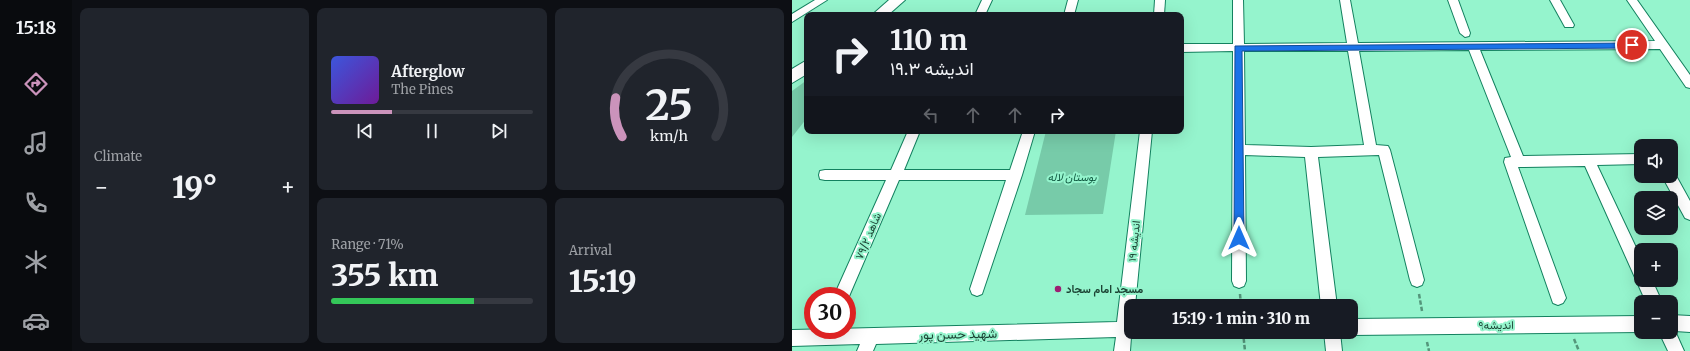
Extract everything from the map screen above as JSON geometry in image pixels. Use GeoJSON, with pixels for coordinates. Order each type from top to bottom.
{"type":"FeatureCollection","features":[{"type":"Feature","properties":{"kind":"street"},"geometry":{"type":"LineString","coordinates":[[792,19],[822,0]]}},
{"type":"Feature","properties":{"kind":"street"},"geometry":{"type":"LineString","coordinates":[[883,12],[898,0]]}},
{"type":"Feature","properties":{"kind":"street"},"geometry":{"type":"LineString","coordinates":[[981,12],[987,0]]}},
{"type":"Feature","properties":{"kind":"street"},"geometry":{"type":"LineString","coordinates":[[1070,12],[1073,0]]}},
{"type":"Feature","properties":{"kind":"street"},"geometry":{"type":"LineString","coordinates":[[1159,12],[1160,0]]}},
{"type":"Feature","properties":{"kind":"street"},"geometry":{"type":"LineString","coordinates":[[1238,0],[1239,281]]}},
{"type":"Feature","properties":{"kind":"street"},"geometry":{"type":"LineString","coordinates":[[1345,0],[1372,150]]}},
{"type":"Feature","properties":{"kind":"street"},"geometry":{"type":"LineString","coordinates":[[1452,0],[1465,33]]}},
{"type":"Feature","properties":{"kind":"street"},"geometry":{"type":"LineString","coordinates":[[1555,0],[1569,25]]}},
{"type":"Feature","properties":{"kind":"street"},"geometry":{"type":"LineString","coordinates":[[1632,0],[1690,84]]}},
{"type":"Feature","properties":{"kind":"street"},"geometry":{"type":"LineString","coordinates":[[1184,48],[1663,45]]}},
{"type":"Feature","properties":{"kind":"street"},"geometry":{"type":"LineString","coordinates":[[1473,46],[1519,162]]}},
{"type":"Feature","properties":{"kind":"street"},"geometry":{"type":"LineString","coordinates":[[792,77],[804,68]]}},
{"type":"Feature","properties":{"kind":"street","name":"شاهد ۷۹/۲"},"geometry":{"type":"LineString","coordinates":[[846,287],[893,175],[913,134]]}},
{"type":"Feature","properties":{"kind":"street"},"geometry":{"type":"LineString","coordinates":[[977,289],[1016,175],[1028,134]]}},
{"type":"Feature","properties":{"kind":"street","name":"اندیشه ۱۹"},"geometry":{"type":"LineString","coordinates":[[1131,299],[1146,134]]}},
{"type":"Feature","properties":{"kind":"street"},"geometry":{"type":"LineString","coordinates":[[1239,150],[1311,152],[1384,150],[1417,280]]}},
{"type":"Feature","properties":{"kind":"street"},"geometry":{"type":"LineString","coordinates":[[1311,152],[1328,299]]}},
{"type":"Feature","properties":{"kind":"street"},"geometry":{"type":"LineString","coordinates":[[1558,298],[1510,162],[1634,159]]}},
{"type":"Feature","properties":{"kind":"street"},"geometry":{"type":"LineString","coordinates":[[1590,160],[1634,258]]}},
{"type":"Feature","properties":{"kind":"street"},"geometry":{"type":"LineString","coordinates":[[825,176],[1016,175]]}},
{"type":"Feature","properties":{"kind":"street"},"geometry":{"type":"LineString","coordinates":[[1673,183],[1690,214]]}},
{"type":"Feature","properties":{"kind":"street","name":"اندیشه۹"},"geometry":{"type":"LineString","coordinates":[[1358,327],[1634,324]]}},
{"type":"Feature","properties":{"kind":"street"},"geometry":{"type":"LineString","coordinates":[[1678,324],[1690,324]]}},
{"type":"Feature","properties":{"kind":"street","name":"شهید حسن پور"},"geometry":{"type":"LineString","coordinates":[[856,335],[1124,329]]}},
{"type":"Feature","properties":{"kind":"street"},"geometry":{"type":"LineString","coordinates":[[865,351],[870,336]]}},
{"type":"Feature","properties":{"kind":"street","name":"شهید حسن پور"},"geometry":{"type":"LineString","coordinates":[[792,338],[804,337]]}},
{"type":"Feature","properties":{"kind":"street","name":"اندیشه ۱۹"},"geometry":{"type":"LineString","coordinates":[[1122,351],[1125,339]]}},
{"type":"Feature","properties":{"kind":"street"},"geometry":{"type":"LineString","coordinates":[[1333,339],[1334,351]]}},
{"type":"Feature","properties":{"kind":"street"},"geometry":{"type":"LineString","coordinates":[[1670,339],[1676,351]]}},
{"type":"Feature","properties":{"kind":"path"},"geometry":{"type":"LineString","coordinates":[[1417,280],[1424,326]]}},
{"type":"Feature","properties":{"kind":"path"},"geometry":{"type":"LineString","coordinates":[[1244,339],[1245,351]]}},
{"type":"Feature","properties":{"kind":"green space"},"geometry":{"type":"Polygon","coordinates":[[[804,82],[804,122],[792,137],[792,91],[804,82]]]}},
{"type":"Feature","properties":{"kind":"green space","name":"بوستان لاله"},"geometry":{"type":"Polygon","coordinates":[[[1045,134],[1116,134],[1103,214],[1025,215],[1045,134]]]}},
{"type":"Feature","properties":{"kind":"place","name":"مسجد امام سجاد"},"geometry":{"type":"Point","coordinates":[1058,289]}},
{"type":"Feature","properties":{"kind":"route"},"geometry":{"type":"LineString","coordinates":[[1239,238],[1238,48],[1632,45]]}}]}
